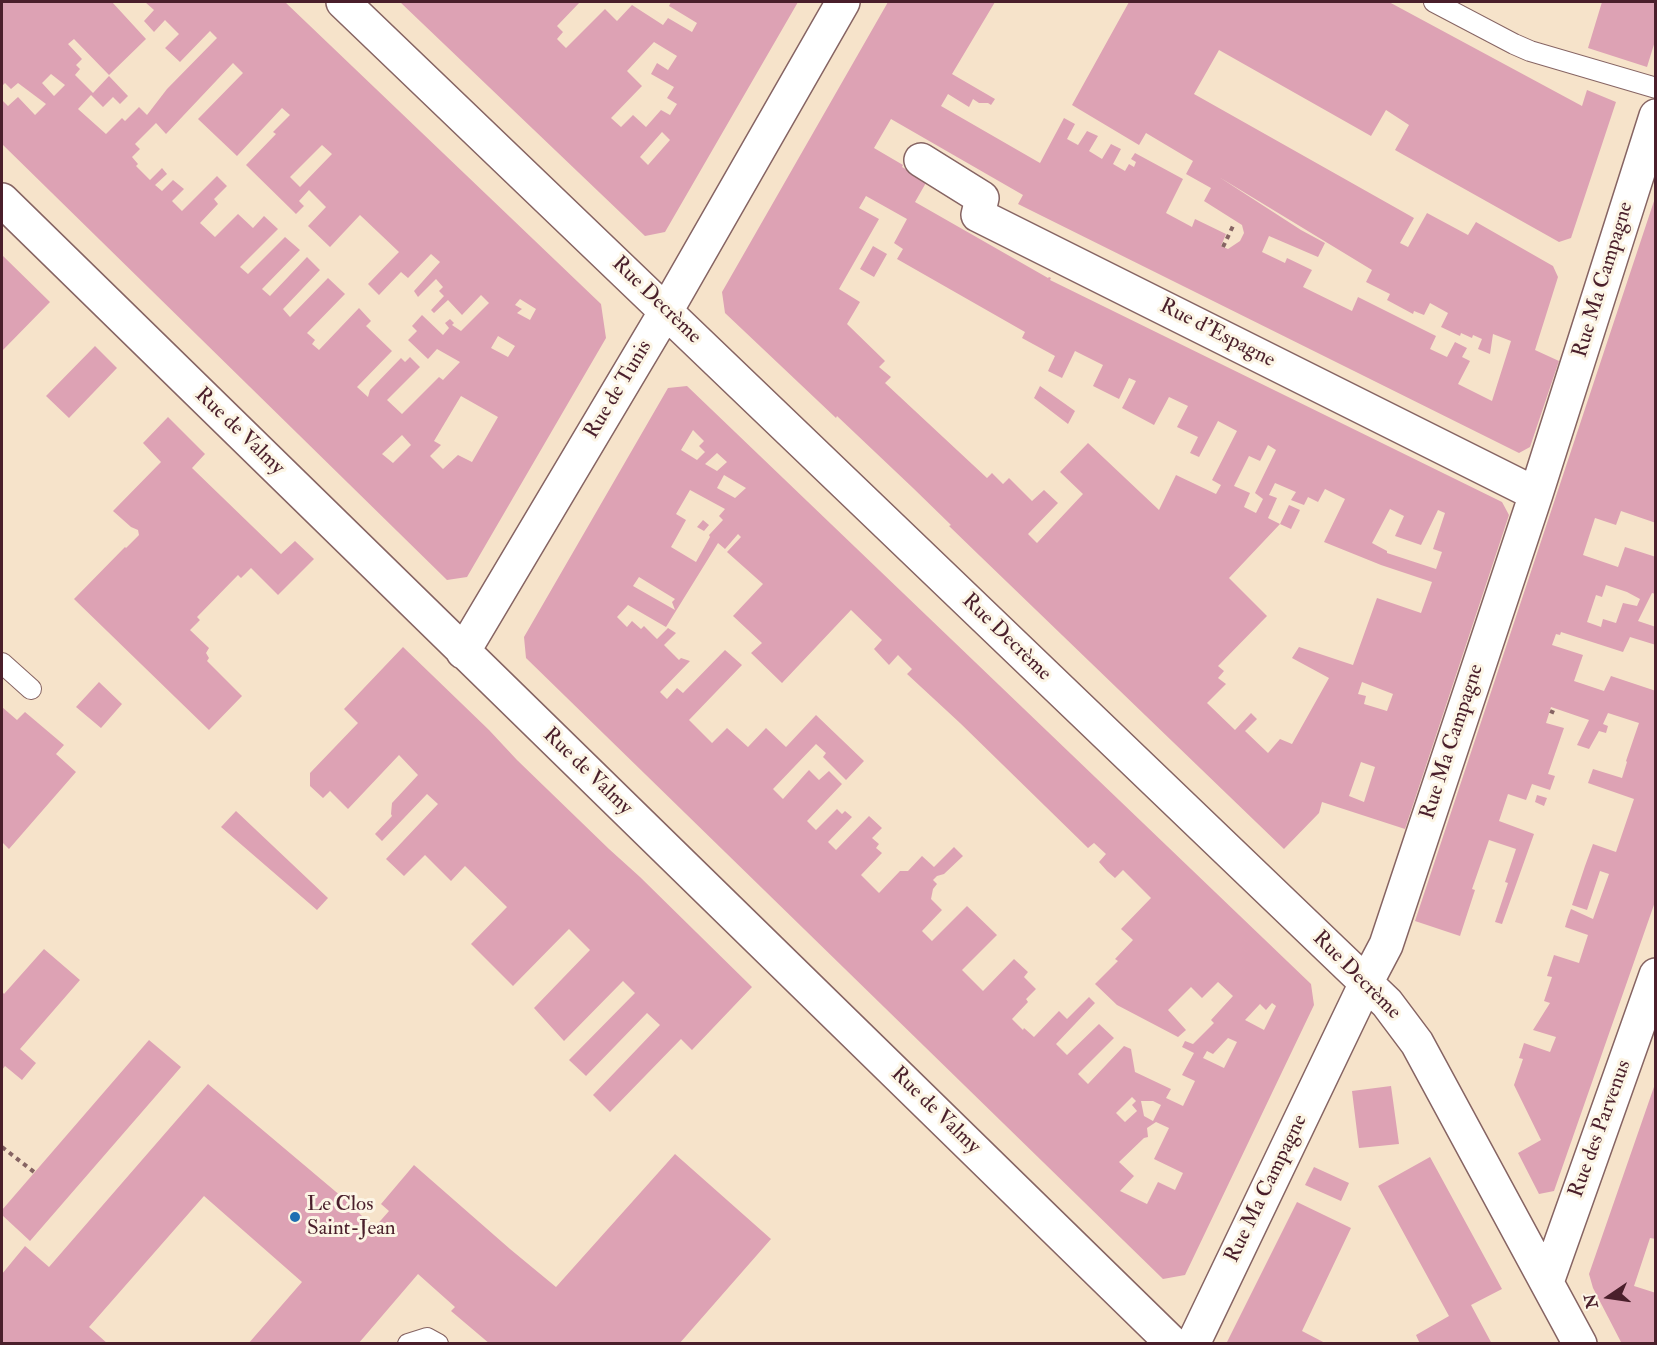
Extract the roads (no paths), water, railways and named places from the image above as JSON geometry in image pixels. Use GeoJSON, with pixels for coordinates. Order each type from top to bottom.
{"type":"FeatureCollection","features":[{"type":"Feature","properties":{"kind":"street","name":"Rue Decrème"},"geometry":{"type":"LineString","coordinates":[[343,2],[1387,1003],[1417,1043],[1580,1344]]}},
{"type":"Feature","properties":{"kind":"street","name":"Rue de Tunis"},"geometry":{"type":"LineString","coordinates":[[463,652],[666,311],[843,2]]}},
{"type":"Feature","properties":{"kind":"street","name":"Rue Ma Campagne"},"geometry":{"type":"LineString","coordinates":[[1193,1344],[1386,945],[1536,494],[1656,116]]}},
{"type":"Feature","properties":{"kind":"street","name":"Rue d'Espagne"},"geometry":{"type":"LineString","coordinates":[[921,160],[982,198],[978,214],[1536,494]]}},
{"type":"Feature","properties":{"kind":"street","name":"Rue de Valmy"},"geometry":{"type":"LineString","coordinates":[[2,200],[1173,1344]]}},
{"type":"Feature","properties":{"kind":"street","name":"Rue des Parvenus"},"geometry":{"type":"LineString","coordinates":[[1547,1282],[1656,975]]}},
{"type":"Feature","properties":{"kind":"lane"},"geometry":{"type":"LineString","coordinates":[[1434,2],[1530,51],[1656,88]]}},
{"type":"Feature","properties":{"kind":"lane"},"geometry":{"type":"LineString","coordinates":[[2,663],[31,688]]}},
{"type":"Feature","properties":{"kind":"lane"},"geometry":{"type":"LineString","coordinates":[[408,1344],[427,1338],[438,1344]]}},
{"type":"Feature","properties":{"kind":"place","name":"Le Clos Saint-Jean"},"geometry":{"type":"Point","coordinates":[295,1217]}}]}
